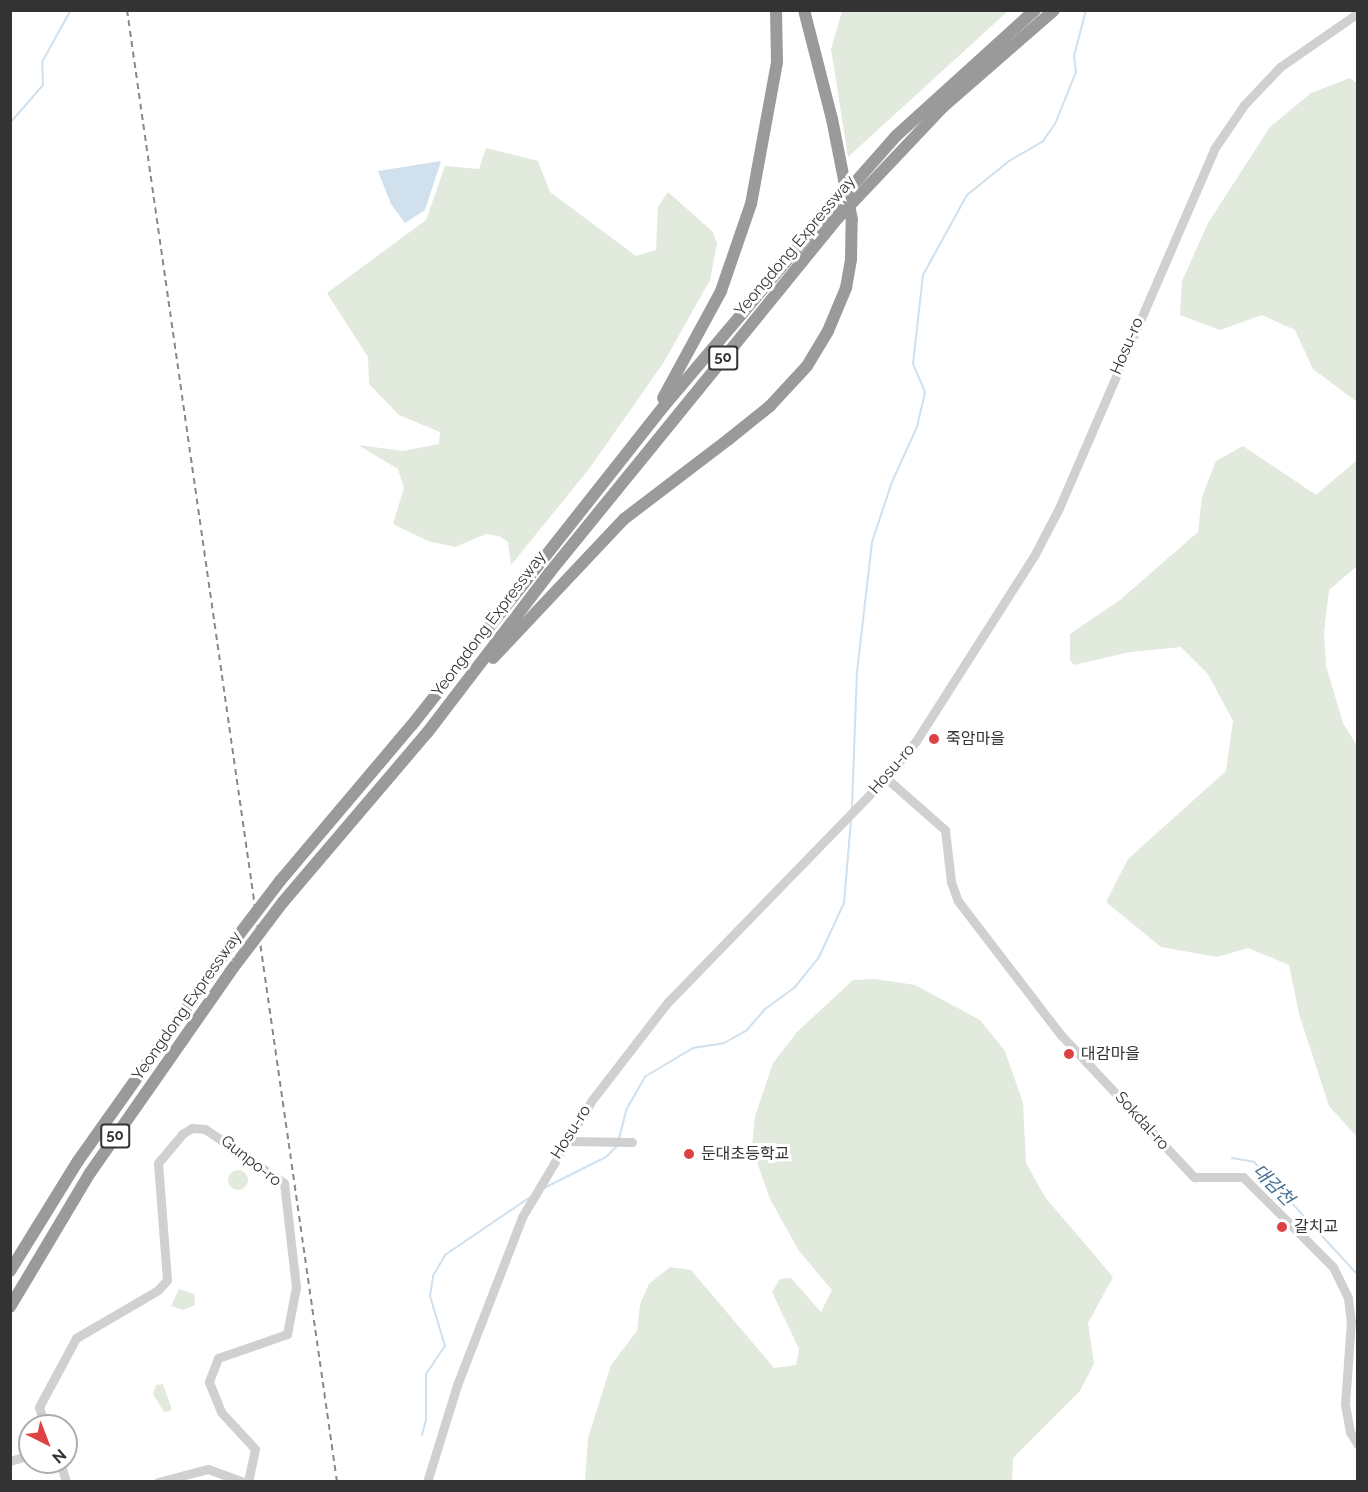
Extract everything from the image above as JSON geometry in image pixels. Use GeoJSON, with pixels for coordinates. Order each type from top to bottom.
{"type":"FeatureCollection","features":[{"type":"Feature","properties":{"kind":"highway"},"geometry":{"type":"LineString","coordinates":[[643,432],[700,336],[739,245],[751,204],[773,85],[776,10]]}},
{"type":"Feature","properties":{"kind":"highway"},"geometry":{"type":"LineString","coordinates":[[427,734],[593,549],[661,488],[770,406],[807,366],[828,331],[843,295],[851,259],[852,220],[832,119],[804,10]]}},
{"type":"Feature","properties":{"kind":"highway","name":"Yeongdong Expressway"},"geometry":{"type":"LineString","coordinates":[[10,1271],[78,1161],[225,953],[280,881],[412,725],[643,432],[888,145],[937,96],[1035,10]]}},
{"type":"Feature","properties":{"kind":"highway","name":"Yeongdong Expressway"},"geometry":{"type":"LineString","coordinates":[[10,1307],[90,1173],[230,972],[283,902],[427,734],[550,572],[837,219],[943,107],[1053,11]]}},
{"type":"Feature","properties":{"kind":"street","name":"Hosu-ro"},"geometry":{"type":"LineString","coordinates":[[427,1482],[457,1385],[522,1217],[544,1176],[591,1100],[667,1003],[886,778],[916,741],[982,641],[1044,537],[1214,149],[1244,105],[1280,67],[1358,14]]}},
{"type":"Feature","properties":{"kind":"street","name":"Sokdal-ro"},"geometry":{"type":"LineString","coordinates":[[886,778],[945,830],[951,882],[958,901],[1044,1016],[1061,1035],[1194,1177],[1243,1177],[1333,1267],[1348,1298],[1351,1321],[1345,1404],[1350,1432],[1358,1445]]}},
{"type":"Feature","properties":{"kind":"street","name":"Gunpo-ro"},"geometry":{"type":"LineString","coordinates":[[41,1414],[39,1407],[76,1338],[158,1290],[167,1280],[158,1163],[182,1134],[192,1128],[205,1129],[284,1183],[296,1287],[287,1334],[218,1358],[209,1382],[221,1412],[255,1449],[248,1482]]}},
{"type":"Feature","properties":{"kind":"street"},"geometry":{"type":"LineString","coordinates":[[566,1141],[600,1144],[632,1142]]}},
{"type":"Feature","properties":{"kind":"street"},"geometry":{"type":"LineString","coordinates":[[158,1482],[208,1468],[230,1479],[244,1482]]}},
{"type":"Feature","properties":{"kind":"shaded area"},"geometry":{"type":"Polygon","coordinates":[[[842,10],[1008,11],[848,157],[831,49],[842,10]]]}},
{"type":"Feature","properties":{"kind":"shaded area"},"geometry":{"type":"Polygon","coordinates":[[[1350,78],[1358,84],[1357,402],[1313,369],[1295,330],[1262,315],[1220,330],[1180,315],[1182,281],[1208,223],[1270,127],[1311,93],[1350,78]]]}},
{"type":"Feature","properties":{"kind":"shaded area"},"geometry":{"type":"Polygon","coordinates":[[[486,148],[538,161],[550,192],[636,256],[656,250],[658,207],[668,192],[713,232],[717,244],[710,280],[664,362],[589,469],[511,565],[508,542],[499,536],[486,534],[455,547],[428,541],[393,524],[404,488],[398,469],[358,445],[403,451],[439,444],[440,432],[399,415],[369,384],[368,357],[327,293],[426,220],[445,166],[479,169],[486,148]]]}},
{"type":"Feature","properties":{"kind":"shaded area"},"geometry":{"type":"Polygon","coordinates":[[[1243,446],[1316,495],[1357,460],[1357,566],[1329,590],[1324,633],[1326,666],[1343,723],[1357,746],[1357,1137],[1329,1106],[1299,1014],[1289,965],[1248,948],[1217,957],[1161,947],[1106,902],[1128,859],[1226,771],[1233,721],[1208,674],[1181,647],[1130,652],[1074,665],[1070,660],[1070,634],[1120,600],[1198,532],[1202,497],[1216,461],[1243,446]]]}},
{"type":"Feature","properties":{"kind":"shaded area"},"geometry":{"type":"Polygon","coordinates":[[[875,979],[915,985],[980,1020],[1005,1051],[1023,1103],[1026,1163],[1045,1197],[1113,1277],[1088,1323],[1094,1364],[1080,1391],[1013,1458],[1012,1481],[585,1481],[588,1438],[611,1365],[637,1331],[640,1304],[649,1284],[670,1267],[691,1270],[774,1368],[796,1365],[799,1349],[772,1292],[780,1279],[791,1278],[821,1312],[832,1290],[799,1251],[770,1199],[752,1148],[755,1116],[773,1063],[797,1032],[853,980],[875,979]]]}},
{"type":"Feature","properties":{"kind":"shaded area"},"geometry":{"type":"Polygon","coordinates":[[[238,1170],[245,1173],[248,1180],[245,1187],[238,1190],[231,1187],[228,1180],[231,1173],[238,1170]]]}},
{"type":"Feature","properties":{"kind":"shaded area"},"geometry":{"type":"Polygon","coordinates":[[[179,1289],[194,1294],[195,1305],[183,1310],[171,1306],[179,1289]]]}},
{"type":"Feature","properties":{"kind":"shaded area"},"geometry":{"type":"Polygon","coordinates":[[[163,1384],[172,1410],[164,1412],[153,1394],[156,1385],[163,1384]]]}},
{"type":"Feature","properties":{"kind":"water"},"geometry":{"type":"Polygon","coordinates":[[[441,161],[425,210],[405,223],[391,204],[378,171],[441,161]]]}},
{"type":"Feature","properties":{"kind":"waterway"},"geometry":{"type":"LineString","coordinates":[[10,123],[43,85],[42,62],[71,10]]}},
{"type":"Feature","properties":{"kind":"waterway"},"geometry":{"type":"LineString","coordinates":[[852,807],[857,672],[872,542],[892,482],[917,427],[925,392],[913,364],[923,275],[967,195],[1009,161],[1043,141],[1055,124],[1076,72],[1074,56],[1086,10]]}},
{"type":"Feature","properties":{"kind":"waterway"},"geometry":{"type":"LineString","coordinates":[[619,1139],[626,1110],[646,1076],[693,1048],[724,1043],[746,1031],[765,1009],[795,987],[819,957],[844,903],[851,819]]}},
{"type":"Feature","properties":{"kind":"waterway"},"geometry":{"type":"LineString","coordinates":[[544,1188],[606,1157],[618,1145]]}},
{"type":"Feature","properties":{"kind":"waterway","name":"대감천"},"geometry":{"type":"LineString","coordinates":[[1232,1158],[1254,1162],[1358,1275]]}},
{"type":"Feature","properties":{"kind":"waterway"},"geometry":{"type":"LineString","coordinates":[[422,1435],[426,1420],[426,1374],[445,1346],[430,1296],[433,1276],[445,1255],[529,1198]]}},
{"type":"Feature","properties":{"kind":"railway"},"geometry":{"type":"LineString","coordinates":[[127,10],[337,1482]]}},
{"type":"Feature","properties":{"kind":"place","name":"죽암마을"},"geometry":{"type":"Point","coordinates":[934,739]}},
{"type":"Feature","properties":{"kind":"place","name":"대감마을"},"geometry":{"type":"Point","coordinates":[1069,1054]}},
{"type":"Feature","properties":{"kind":"place","name":"둔대초등학교"},"geometry":{"type":"Point","coordinates":[689,1154]}},
{"type":"Feature","properties":{"kind":"place","name":"갈치교"},"geometry":{"type":"Point","coordinates":[1282,1227]}}]}
